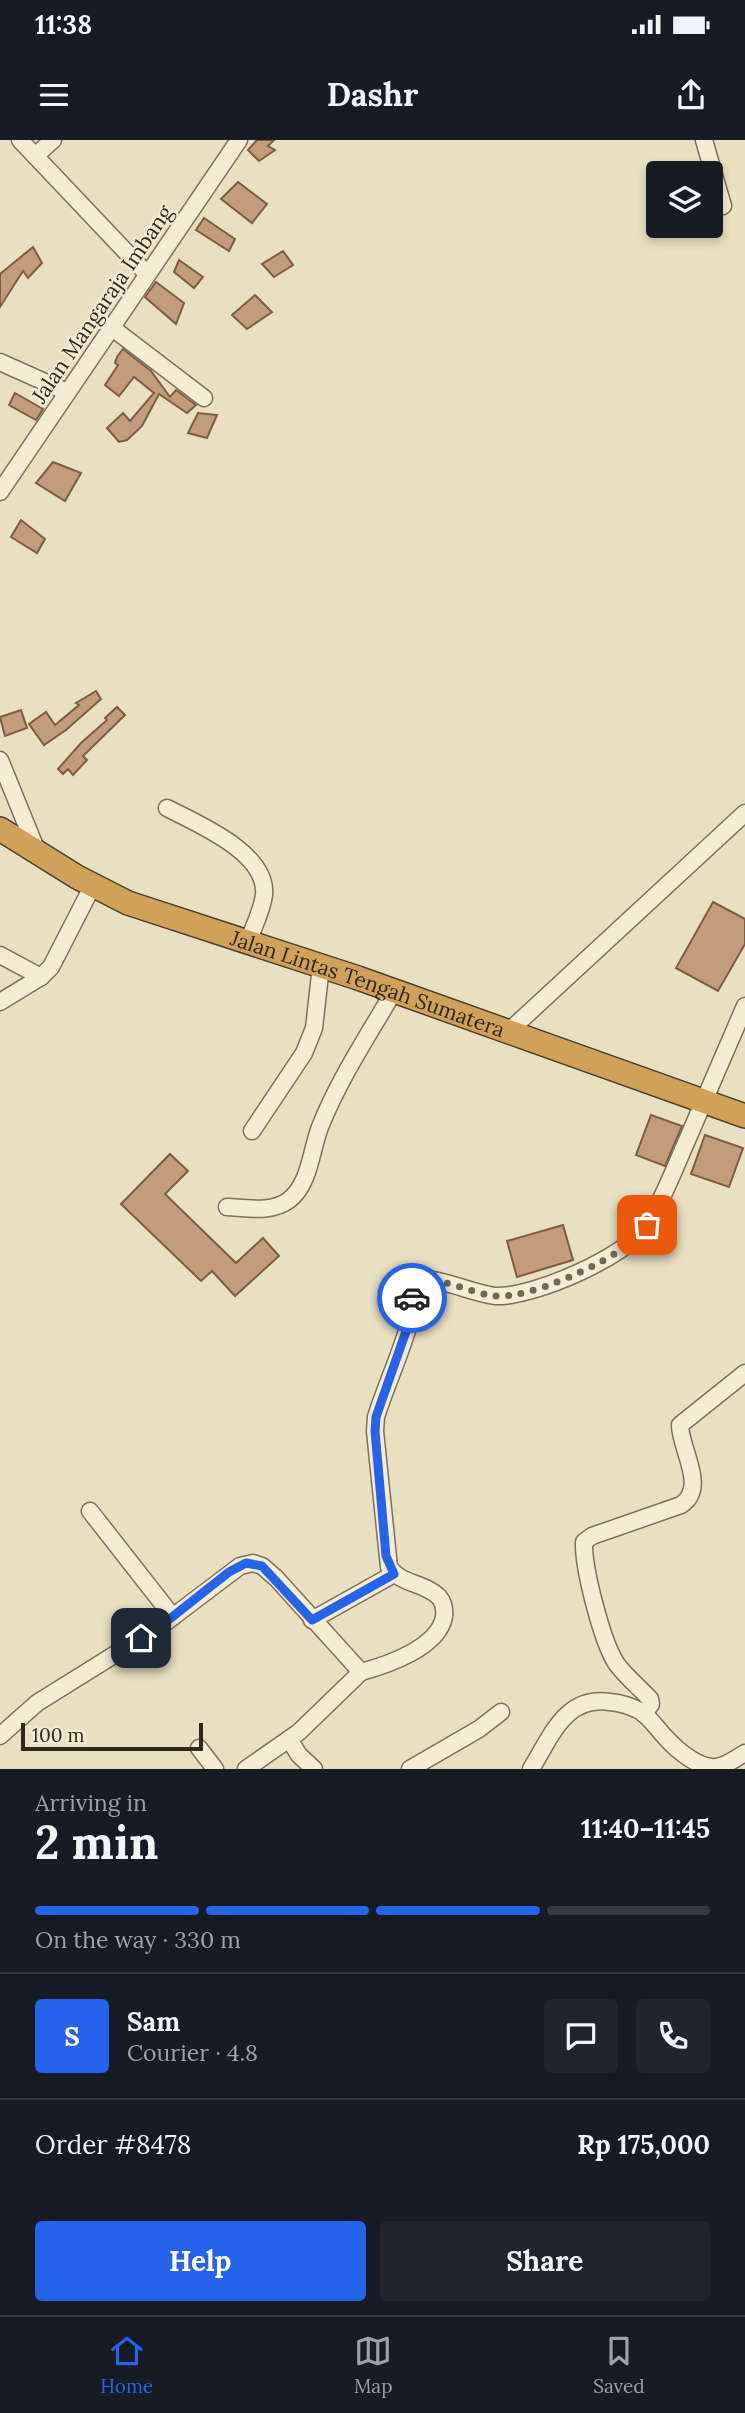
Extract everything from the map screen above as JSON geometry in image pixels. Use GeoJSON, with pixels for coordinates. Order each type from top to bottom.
{"type":"FeatureCollection","features":[{"type":"Feature","properties":{"kind":"highway","name":"Jalan Lintas Tengah Sumatera"},"geometry":{"type":"LineString","coordinates":[[0,829],[128,903],[394,991],[745,1116]]}},
{"type":"Feature","properties":{"kind":"street"},"geometry":{"type":"LineString","coordinates":[[19,140],[147,274]]}},
{"type":"Feature","properties":{"kind":"street"},"geometry":{"type":"LineString","coordinates":[[35,156],[53,140]]}},
{"type":"Feature","properties":{"kind":"street","name":"Jalan Mangaraja Imbang"},"geometry":{"type":"LineString","coordinates":[[0,492],[239,140]]}},
{"type":"Feature","properties":{"kind":"street"},"geometry":{"type":"LineString","coordinates":[[704,140],[710,161]]}},
{"type":"Feature","properties":{"kind":"street"},"geometry":{"type":"LineString","coordinates":[[111,327],[204,398]]}},
{"type":"Feature","properties":{"kind":"street"},"geometry":{"type":"LineString","coordinates":[[0,362],[66,392]]}},
{"type":"Feature","properties":{"kind":"street"},"geometry":{"type":"LineString","coordinates":[[0,760],[37,850]]}},
{"type":"Feature","properties":{"kind":"street"},"geometry":{"type":"LineString","coordinates":[[167,808],[220,836],[248,858],[260,873],[264,898],[248,942]]}},
{"type":"Feature","properties":{"kind":"street"},"geometry":{"type":"LineString","coordinates":[[508,1032],[745,813]]}},
{"type":"Feature","properties":{"kind":"street"},"geometry":{"type":"LineString","coordinates":[[0,1002],[41,977],[51,967],[93,885]]}},
{"type":"Feature","properties":{"kind":"street"},"geometry":{"type":"LineString","coordinates":[[0,955],[41,977]]}},
{"type":"Feature","properties":{"kind":"street"},"geometry":{"type":"LineString","coordinates":[[252,1131],[304,1053],[314,1028],[321,966]]}},
{"type":"Feature","properties":{"kind":"street"},"geometry":{"type":"LineString","coordinates":[[0,984],[16,992]]}},
{"type":"Feature","properties":{"kind":"street"},"geometry":{"type":"LineString","coordinates":[[228,1207],[265,1209],[281,1206],[300,1190],[319,1129],[338,1085],[394,991]]}},
{"type":"Feature","properties":{"kind":"street"},"geometry":{"type":"LineString","coordinates":[[246,1769],[289,1739],[361,1672],[417,1649],[442,1625],[444,1606],[437,1595],[394,1574],[386,1556],[375,1431],[376,1417],[411,1317],[411,1291],[414,1282],[430,1279],[496,1297],[514,1295],[561,1281],[628,1245],[647,1225],[666,1188],[745,1006]]}},
{"type":"Feature","properties":{"kind":"street"},"geometry":{"type":"LineString","coordinates":[[644,1714],[651,1701],[616,1663],[594,1597],[584,1544],[593,1536],[681,1505],[688,1500],[693,1486],[680,1425],[745,1373]]}},
{"type":"Feature","properties":{"kind":"street"},"geometry":{"type":"LineString","coordinates":[[90,1511],[173,1616]]}},
{"type":"Feature","properties":{"kind":"street"},"geometry":{"type":"LineString","coordinates":[[0,1737],[37,1703],[173,1616],[229,1572],[246,1563],[262,1566],[276,1578],[361,1672]]}},
{"type":"Feature","properties":{"kind":"street"},"geometry":{"type":"LineString","coordinates":[[312,1620],[394,1574]]}},
{"type":"Feature","properties":{"kind":"street"},"geometry":{"type":"LineString","coordinates":[[531,1769],[555,1730],[574,1708],[599,1700],[623,1704],[644,1714],[679,1750],[708,1766],[717,1767],[745,1753]]}},
{"type":"Feature","properties":{"kind":"street"},"geometry":{"type":"LineString","coordinates":[[410,1769],[501,1713]]}},
{"type":"Feature","properties":{"kind":"street"},"geometry":{"type":"LineString","coordinates":[[289,1739],[299,1755],[314,1769]]}},
{"type":"Feature","properties":{"kind":"street"},"geometry":{"type":"LineString","coordinates":[[199,1748],[215,1769]]}},
{"type":"Feature","properties":{"kind":"building"},"geometry":{"type":"Polygon","coordinates":[[[257,140],[274,140],[268,146],[275,150],[259,161],[248,150],[257,140]]]}},
{"type":"Feature","properties":{"kind":"building"},"geometry":{"type":"Polygon","coordinates":[[[238,182],[267,204],[252,223],[221,199],[238,182]]]}},
{"type":"Feature","properties":{"kind":"building"},"geometry":{"type":"Polygon","coordinates":[[[204,218],[235,239],[229,251],[196,230],[204,218]]]}},
{"type":"Feature","properties":{"kind":"building"},"geometry":{"type":"Polygon","coordinates":[[[33,247],[42,263],[28,278],[23,271],[0,307],[0,274],[33,247]]]}},
{"type":"Feature","properties":{"kind":"building"},"geometry":{"type":"Polygon","coordinates":[[[283,251],[293,265],[274,277],[262,264],[283,251]]]}},
{"type":"Feature","properties":{"kind":"building"},"geometry":{"type":"Polygon","coordinates":[[[179,260],[203,277],[194,288],[174,272],[179,260]]]}},
{"type":"Feature","properties":{"kind":"building"},"geometry":{"type":"Polygon","coordinates":[[[156,282],[184,303],[176,324],[145,297],[156,282]]]}},
{"type":"Feature","properties":{"kind":"building"},"geometry":{"type":"Polygon","coordinates":[[[255,295],[272,312],[247,329],[232,315],[255,295]]]}},
{"type":"Feature","properties":{"kind":"building"},"geometry":{"type":"Polygon","coordinates":[[[123,349],[151,371],[170,397],[176,390],[196,405],[187,413],[159,394],[142,426],[127,440],[119,442],[107,428],[123,413],[130,421],[154,393],[134,377],[119,396],[105,385],[118,365],[115,363],[123,349]]]}},
{"type":"Feature","properties":{"kind":"building"},"geometry":{"type":"Polygon","coordinates":[[[15,393],[43,409],[36,420],[9,405],[15,393]]]}},
{"type":"Feature","properties":{"kind":"building"},"geometry":{"type":"Polygon","coordinates":[[[198,413],[217,415],[207,438],[188,433],[198,413]]]}},
{"type":"Feature","properties":{"kind":"building"},"geometry":{"type":"Polygon","coordinates":[[[53,462],[81,473],[65,501],[36,483],[53,462]]]}},
{"type":"Feature","properties":{"kind":"building"},"geometry":{"type":"Polygon","coordinates":[[[21,520],[45,539],[37,553],[11,537],[21,520]]]}},
{"type":"Feature","properties":{"kind":"building"},"geometry":{"type":"Polygon","coordinates":[[[96,691],[101,699],[66,730],[44,745],[29,724],[46,712],[55,725],[79,705],[76,703],[96,691]]]}},
{"type":"Feature","properties":{"kind":"building"},"geometry":{"type":"Polygon","coordinates":[[[117,707],[125,715],[83,756],[87,760],[73,775],[68,769],[63,774],[58,769],[117,707]]]}},
{"type":"Feature","properties":{"kind":"building"},"geometry":{"type":"Polygon","coordinates":[[[21,710],[27,728],[5,736],[0,717],[21,710]]]}},
{"type":"Feature","properties":{"kind":"building"},"geometry":{"type":"Polygon","coordinates":[[[713,902],[745,919],[745,944],[718,991],[676,968],[713,902]]]}},
{"type":"Feature","properties":{"kind":"building"},"geometry":{"type":"Polygon","coordinates":[[[651,1115],[682,1126],[665,1166],[636,1155],[651,1115]]]}},
{"type":"Feature","properties":{"kind":"building"},"geometry":{"type":"Polygon","coordinates":[[[705,1135],[743,1148],[729,1187],[691,1174],[705,1135]]]}},
{"type":"Feature","properties":{"kind":"building"},"geometry":{"type":"Polygon","coordinates":[[[170,1154],[188,1171],[165,1194],[236,1263],[263,1238],[279,1256],[235,1296],[212,1271],[201,1281],[121,1204],[170,1154]]]}},
{"type":"Feature","properties":{"kind":"building"},"geometry":{"type":"Polygon","coordinates":[[[563,1225],[573,1260],[517,1277],[507,1241],[563,1225]]]}},
{"type":"Feature","properties":{"kind":"way so far"},"geometry":{"type":"LineString","coordinates":[[412,1298],[414,1282],[419,1279],[430,1279],[496,1297],[541,1288],[561,1281],[628,1245],[647,1225]]}},
{"type":"Feature","properties":{"kind":"route"},"geometry":{"type":"LineString","coordinates":[[141,1638],[162,1625],[229,1572],[246,1563],[262,1566],[276,1578],[312,1620],[394,1574],[388,1567],[386,1556],[375,1431],[381,1400],[411,1317],[412,1298]]}}]}
